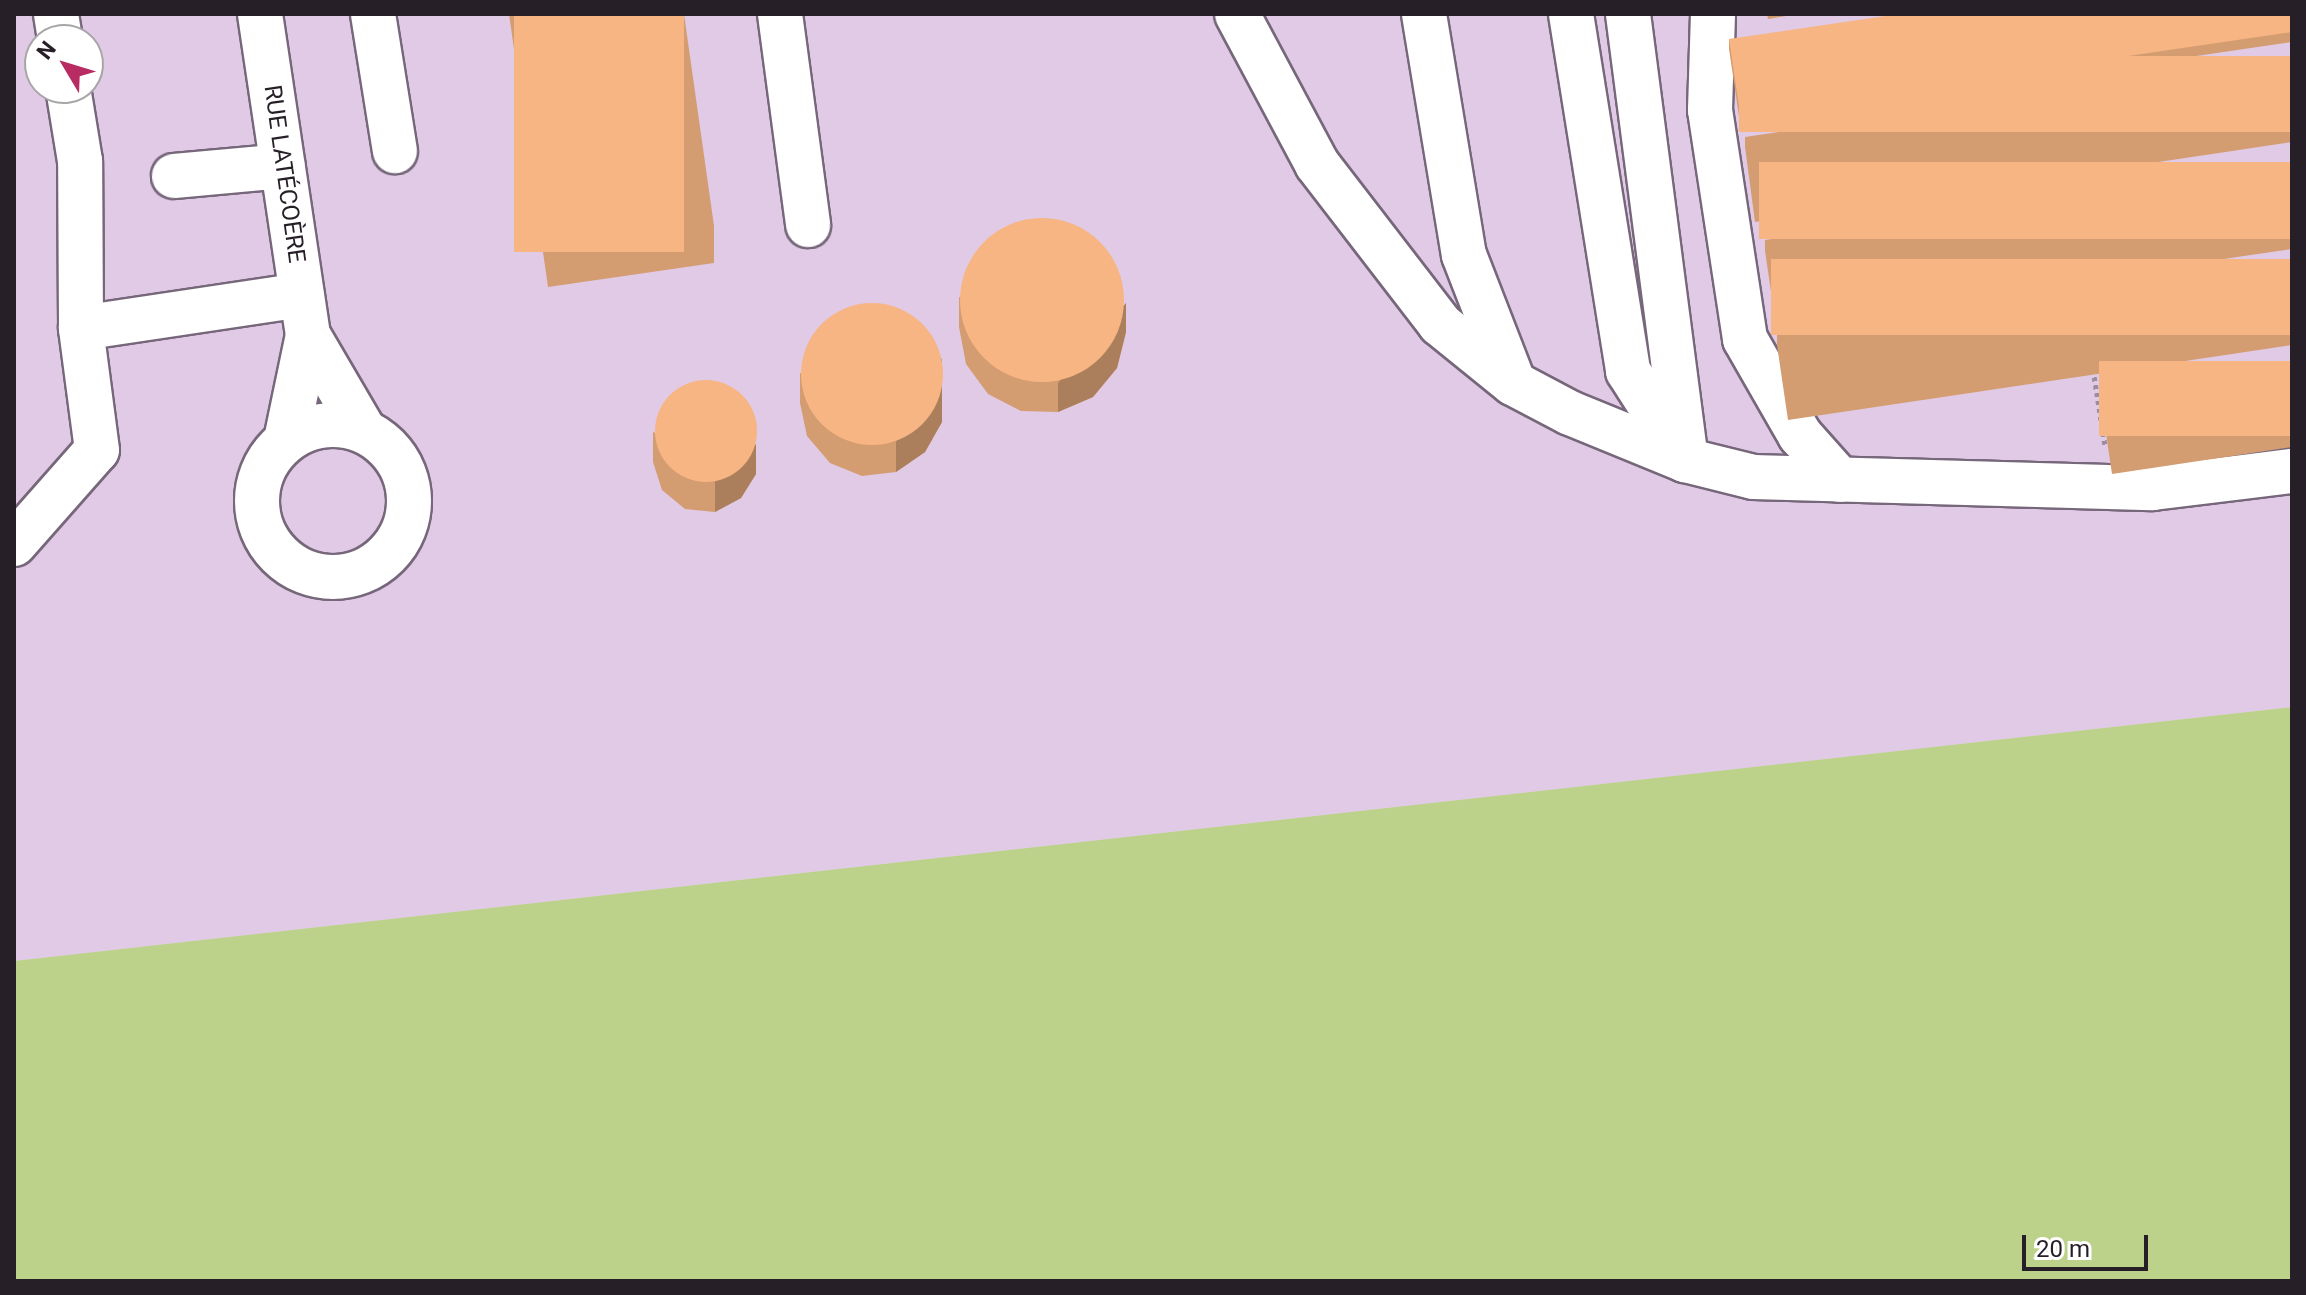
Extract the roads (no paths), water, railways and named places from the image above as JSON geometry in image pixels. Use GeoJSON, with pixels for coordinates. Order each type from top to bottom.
{"type":"FeatureCollection","features":[{"type":"Feature","properties":{"kind":"street","name":"RUE LATÉCOÈRE"},"geometry":{"type":"LineString","coordinates":[[260,14],[305,315]]}},
{"type":"Feature","properties":{"kind":"street"},"geometry":{"type":"LineString","coordinates":[[373,14],[395,151]]}},
{"type":"Feature","properties":{"kind":"street"},"geometry":{"type":"LineString","coordinates":[[780,14],[808,225]]}},
{"type":"Feature","properties":{"kind":"street"},"geometry":{"type":"LineString","coordinates":[[1237,14],[1317,164],[1440,324],[1513,383],[1685,460],[1753,477],[2153,488],[2292,471]]}},
{"type":"Feature","properties":{"kind":"street"},"geometry":{"type":"LineString","coordinates":[[1424,14],[1464,255],[1513,383]]}},
{"type":"Feature","properties":{"kind":"street"},"geometry":{"type":"LineString","coordinates":[[1571,14],[1628,371],[1685,460]]}},
{"type":"Feature","properties":{"kind":"street"},"geometry":{"type":"LineString","coordinates":[[1628,14],[1685,460]]}},
{"type":"Feature","properties":{"kind":"street"},"geometry":{"type":"LineString","coordinates":[[1711,28],[1710,110],[1745,339],[1800,435],[1840,480]]}},
{"type":"Feature","properties":{"kind":"street"},"geometry":{"type":"LineString","coordinates":[[14,544],[97,450],[81,328],[80,161],[71,104]]}},
{"type":"Feature","properties":{"kind":"street"},"geometry":{"type":"LineString","coordinates":[[174,176],[283,166]]}},
{"type":"Feature","properties":{"kind":"street"},"geometry":{"type":"LineString","coordinates":[[81,328],[305,315]]}},
{"type":"Feature","properties":{"kind":"street"},"geometry":{"type":"LineString","coordinates":[[305,315],[364,431],[397,459],[407,482],[409,509],[403,531],[384,557],[356,575],[334,579],[292,567],[272,550],[260,525],[256,501],[262,472],[286,440],[305,315]]}},
{"type":"Feature","properties":{"kind":"street"},"geometry":{"type":"LineString","coordinates":[[286,440],[324,425],[364,431]]}}]}
